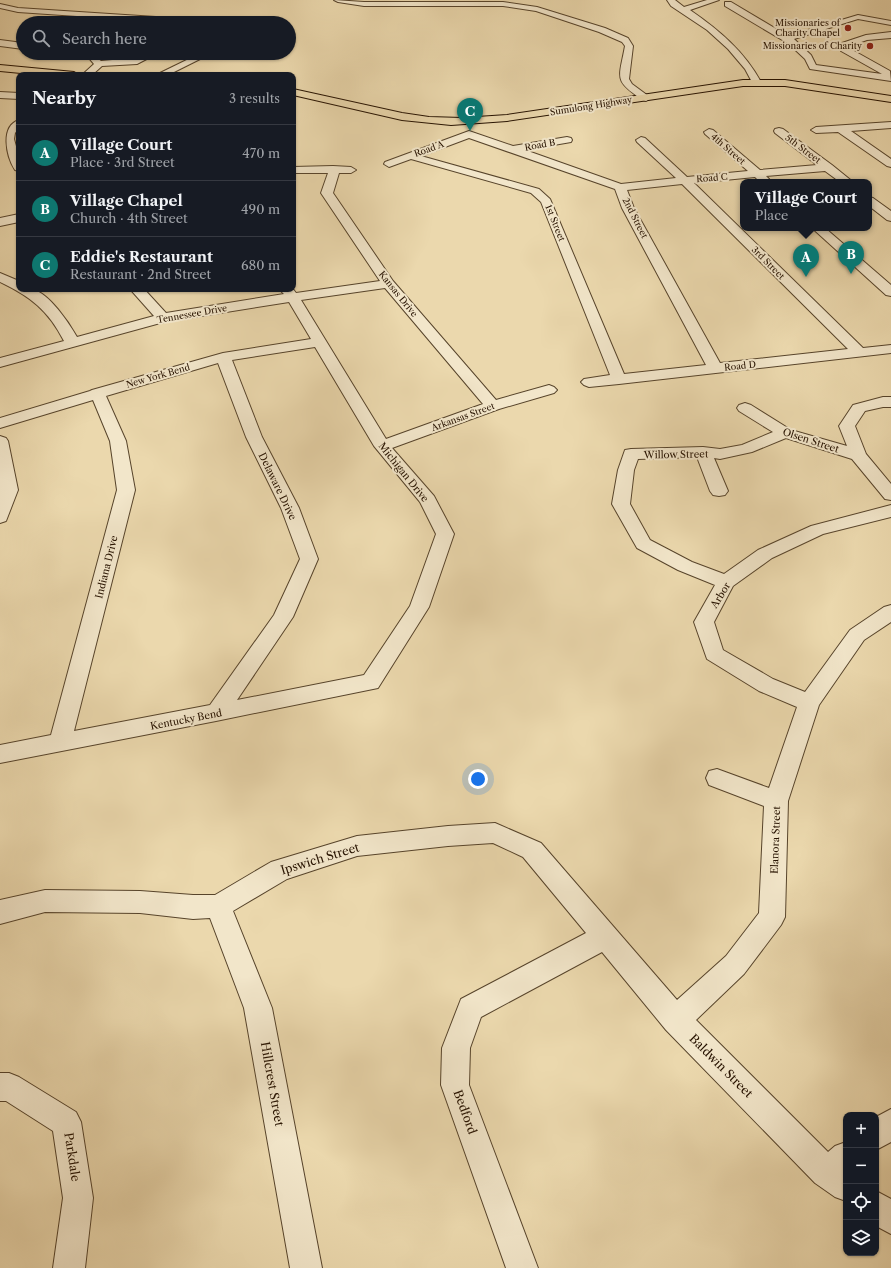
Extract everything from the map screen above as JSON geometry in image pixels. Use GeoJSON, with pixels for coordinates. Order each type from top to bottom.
{"type":"FeatureCollection","features":[{"type":"Feature","properties":{"kind":"main road"},"geometry":{"type":"LineString","coordinates":[[0,68],[42,72]]}},
{"type":"Feature","properties":{"kind":"main road","name":"Sumulong Highway"},"geometry":{"type":"LineString","coordinates":[[296,93],[416,119],[460,121],[507,118],[731,84],[756,82],[786,83],[891,99]]}},
{"type":"Feature","properties":{"kind":"street"},"geometry":{"type":"LineString","coordinates":[[338,0],[364,4],[448,2],[503,4],[537,8],[615,35],[624,40],[629,46],[624,79],[628,86],[646,98]]}},
{"type":"Feature","properties":{"kind":"street"},"geometry":{"type":"LineString","coordinates":[[671,0],[725,40],[736,50],[756,82]]}},
{"type":"Feature","properties":{"kind":"street"},"geometry":{"type":"LineString","coordinates":[[684,10],[715,0]]}},
{"type":"Feature","properties":{"kind":"street"},"geometry":{"type":"LineString","coordinates":[[728,4],[786,39],[809,58],[813,67],[891,76]]}},
{"type":"Feature","properties":{"kind":"street"},"geometry":{"type":"LineString","coordinates":[[0,6],[18,10],[86,16]]}},
{"type":"Feature","properties":{"kind":"street"},"geometry":{"type":"LineString","coordinates":[[786,39],[858,17],[891,23]]}},
{"type":"Feature","properties":{"kind":"street"},"geometry":{"type":"LineString","coordinates":[[826,26],[839,30]]}},
{"type":"Feature","properties":{"kind":"street"},"geometry":{"type":"LineString","coordinates":[[853,34],[885,45]]}},
{"type":"Feature","properties":{"kind":"street"},"geometry":{"type":"LineString","coordinates":[[891,35],[866,38],[844,44],[842,48],[891,76]]}},
{"type":"Feature","properties":{"kind":"street"},"geometry":{"type":"LineString","coordinates":[[0,43],[16,45]]}},
{"type":"Feature","properties":{"kind":"street"},"geometry":{"type":"LineString","coordinates":[[95,60],[100,64]]}},
{"type":"Feature","properties":{"kind":"street"},"geometry":{"type":"LineString","coordinates":[[91,72],[100,64],[139,60]]}},
{"type":"Feature","properties":{"kind":"street"},"geometry":{"type":"LineString","coordinates":[[168,72],[194,60]]}},
{"type":"Feature","properties":{"kind":"street"},"geometry":{"type":"LineString","coordinates":[[0,95],[16,96]]}},
{"type":"Feature","properties":{"kind":"street"},"geometry":{"type":"LineString","coordinates":[[460,121],[469,134]]}},
{"type":"Feature","properties":{"kind":"street"},"geometry":{"type":"LineString","coordinates":[[16,125],[11,129],[9,135],[9,146],[16,161]]}},
{"type":"Feature","properties":{"kind":"street"},"geometry":{"type":"LineString","coordinates":[[816,130],[891,125]]}},
{"type":"Feature","properties":{"kind":"street"},"geometry":{"type":"LineString","coordinates":[[840,128],[891,164]]}},
{"type":"Feature","properties":{"kind":"street","name":"5th Street"},"geometry":{"type":"LineString","coordinates":[[779,131],[842,179]]}},
{"type":"Feature","properties":{"kind":"street","name":"4th Street"},"geometry":{"type":"LineString","coordinates":[[709,132],[763,179]]}},
{"type":"Feature","properties":{"kind":"street","name":"2nd Street"},"geometry":{"type":"LineString","coordinates":[[469,134],[620,187],[628,208],[716,369]]}},
{"type":"Feature","properties":{"kind":"street","name":"Road A"},"geometry":{"type":"LineString","coordinates":[[389,164],[469,134]]}},
{"type":"Feature","properties":{"kind":"street","name":"Road B"},"geometry":{"type":"LineString","coordinates":[[512,150],[567,140]]}},
{"type":"Feature","properties":{"kind":"street","name":"3rd Street"},"geometry":{"type":"LineString","coordinates":[[642,140],[860,353]]}},
{"type":"Feature","properties":{"kind":"street"},"geometry":{"type":"LineString","coordinates":[[873,152],[891,150]]}},
{"type":"Feature","properties":{"kind":"street","name":"1st Street"},"geometry":{"type":"LineString","coordinates":[[411,156],[535,191],[546,202],[619,379]]}},
{"type":"Feature","properties":{"kind":"street","name":"Road C"},"geometry":{"type":"LineString","coordinates":[[620,187],[828,167]]}},
{"type":"Feature","properties":{"kind":"street"},"geometry":{"type":"LineString","coordinates":[[296,170],[351,170]]}},
{"type":"Feature","properties":{"kind":"street","name":"Kansas Drive"},"geometry":{"type":"LineString","coordinates":[[333,170],[334,173],[327,193],[388,284],[494,406]]}},
{"type":"Feature","properties":{"kind":"street"},"geometry":{"type":"LineString","coordinates":[[872,202],[891,217]]}},
{"type":"Feature","properties":{"kind":"street"},"geometry":{"type":"LineString","coordinates":[[0,222],[16,219]]}},
{"type":"Feature","properties":{"kind":"street"},"geometry":{"type":"LineString","coordinates":[[821,231],[891,292]]}},
{"type":"Feature","properties":{"kind":"street"},"geometry":{"type":"LineString","coordinates":[[0,277],[16,285]]}},
{"type":"Feature","properties":{"kind":"street","name":"Tennessee Drive"},"geometry":{"type":"LineString","coordinates":[[0,363],[164,318],[289,293],[388,284]]}},
{"type":"Feature","properties":{"kind":"street"},"geometry":{"type":"LineString","coordinates":[[28,292],[44,302],[60,319],[72,342]]}},
{"type":"Feature","properties":{"kind":"street"},"geometry":{"type":"LineString","coordinates":[[140,292],[164,318]]}},
{"type":"Feature","properties":{"kind":"street","name":"Michigan Drive"},"geometry":{"type":"LineString","coordinates":[[289,293],[382,446],[428,500],[445,534],[419,606],[371,682]]}},
{"type":"Feature","properties":{"kind":"street","name":"New York Bend"},"geometry":{"type":"LineString","coordinates":[[0,423],[97,393],[223,357],[318,342]]}},
{"type":"Feature","properties":{"kind":"street","name":"Road D"},"geometry":{"type":"LineString","coordinates":[[589,382],[860,353],[891,348]]}},
{"type":"Feature","properties":{"kind":"street","name":"Delaware Drive"},"geometry":{"type":"LineString","coordinates":[[216,713],[283,617],[309,560],[290,508],[254,437],[223,357]]}},
{"type":"Feature","properties":{"kind":"street","name":"Arkansas Street"},"geometry":{"type":"LineString","coordinates":[[382,446],[494,406],[547,390]]}},
{"type":"Feature","properties":{"kind":"street","name":"Indiana Drive"},"geometry":{"type":"LineString","coordinates":[[60,742],[126,490],[118,441],[97,393]]}},
{"type":"Feature","properties":{"kind":"street"},"geometry":{"type":"LineString","coordinates":[[891,402],[883,402],[860,408],[847,426],[858,456],[891,495]]}},
{"type":"Feature","properties":{"kind":"street","name":"Olsen Street"},"geometry":{"type":"LineString","coordinates":[[745,408],[785,433],[858,456]]}},
{"type":"Feature","properties":{"kind":"street","name":"Willow Street"},"geometry":{"type":"LineString","coordinates":[[726,582],[685,566],[643,544],[622,504],[626,470],[631,454],[703,452],[720,454],[746,449],[785,433]]}},
{"type":"Feature","properties":{"kind":"street"},"geometry":{"type":"LineString","coordinates":[[0,441],[9,490],[0,517]]}},
{"type":"Feature","properties":{"kind":"street"},"geometry":{"type":"LineString","coordinates":[[703,452],[719,491]]}},
{"type":"Feature","properties":{"kind":"street","name":"Arbor"},"geometry":{"type":"LineString","coordinates":[[809,703],[766,685],[714,654],[704,622],[726,582],[765,554],[817,530],[891,511]]}},
{"type":"Feature","properties":{"kind":"street","name":"Elanora Street"},"geometry":{"type":"LineString","coordinates":[[676,1020],[735,965],[772,917],[776,801],[809,703],[857,635],[891,612]]}},
{"type":"Feature","properties":{"kind":"street","name":"Kentucky Bend"},"geometry":{"type":"LineString","coordinates":[[0,754],[371,682]]}},
{"type":"Feature","properties":{"kind":"street"},"geometry":{"type":"LineString","coordinates":[[717,778],[776,801]]}},
{"type":"Feature","properties":{"kind":"street","name":"Ipswich Street"},"geometry":{"type":"LineString","coordinates":[[0,912],[45,901],[140,902],[192,907],[218,906],[280,870],[357,846],[448,836],[495,833],[532,850],[606,936]]}},
{"type":"Feature","properties":{"kind":"street","name":"Hillcrest Street"},"geometry":{"type":"LineString","coordinates":[[218,906],[258,1008],[306,1268]]}},
{"type":"Feature","properties":{"kind":"street","name":"Baldwin Street"},"geometry":{"type":"LineString","coordinates":[[606,936],[676,1020],[839,1172]]}},
{"type":"Feature","properties":{"kind":"street","name":"Bedford"},"geometry":{"type":"LineString","coordinates":[[522,1268],[455,1085],[456,1048],[471,1008],[606,936]]}},
{"type":"Feature","properties":{"kind":"street","name":"Parkdale"},"geometry":{"type":"LineString","coordinates":[[0,1087],[9,1087],[66,1122],[78,1198],[69,1268]]}},
{"type":"Feature","properties":{"kind":"street"},"geometry":{"type":"LineString","coordinates":[[879,1133],[891,1124]]}},
{"type":"Feature","properties":{"kind":"street"},"geometry":{"type":"LineString","coordinates":[[879,1209],[891,1218]]}},
{"type":"Feature","properties":{"kind":"place","name":"Missionaries of Charity Chapel"},"geometry":{"type":"Point","coordinates":[848,28]}},
{"type":"Feature","properties":{"kind":"place","name":"Missionaries of Charity"},"geometry":{"type":"Point","coordinates":[870,46]}},
{"type":"Feature","properties":{"kind":"place","name":"Eddie's Restaurant"},"geometry":{"type":"Point","coordinates":[470,131]}},
{"type":"Feature","properties":{"kind":"place","name":"Village Chapel"},"geometry":{"type":"Point","coordinates":[851,274]}},
{"type":"Feature","properties":{"kind":"place","name":"Village Court"},"geometry":{"type":"Point","coordinates":[806,277]}}]}
